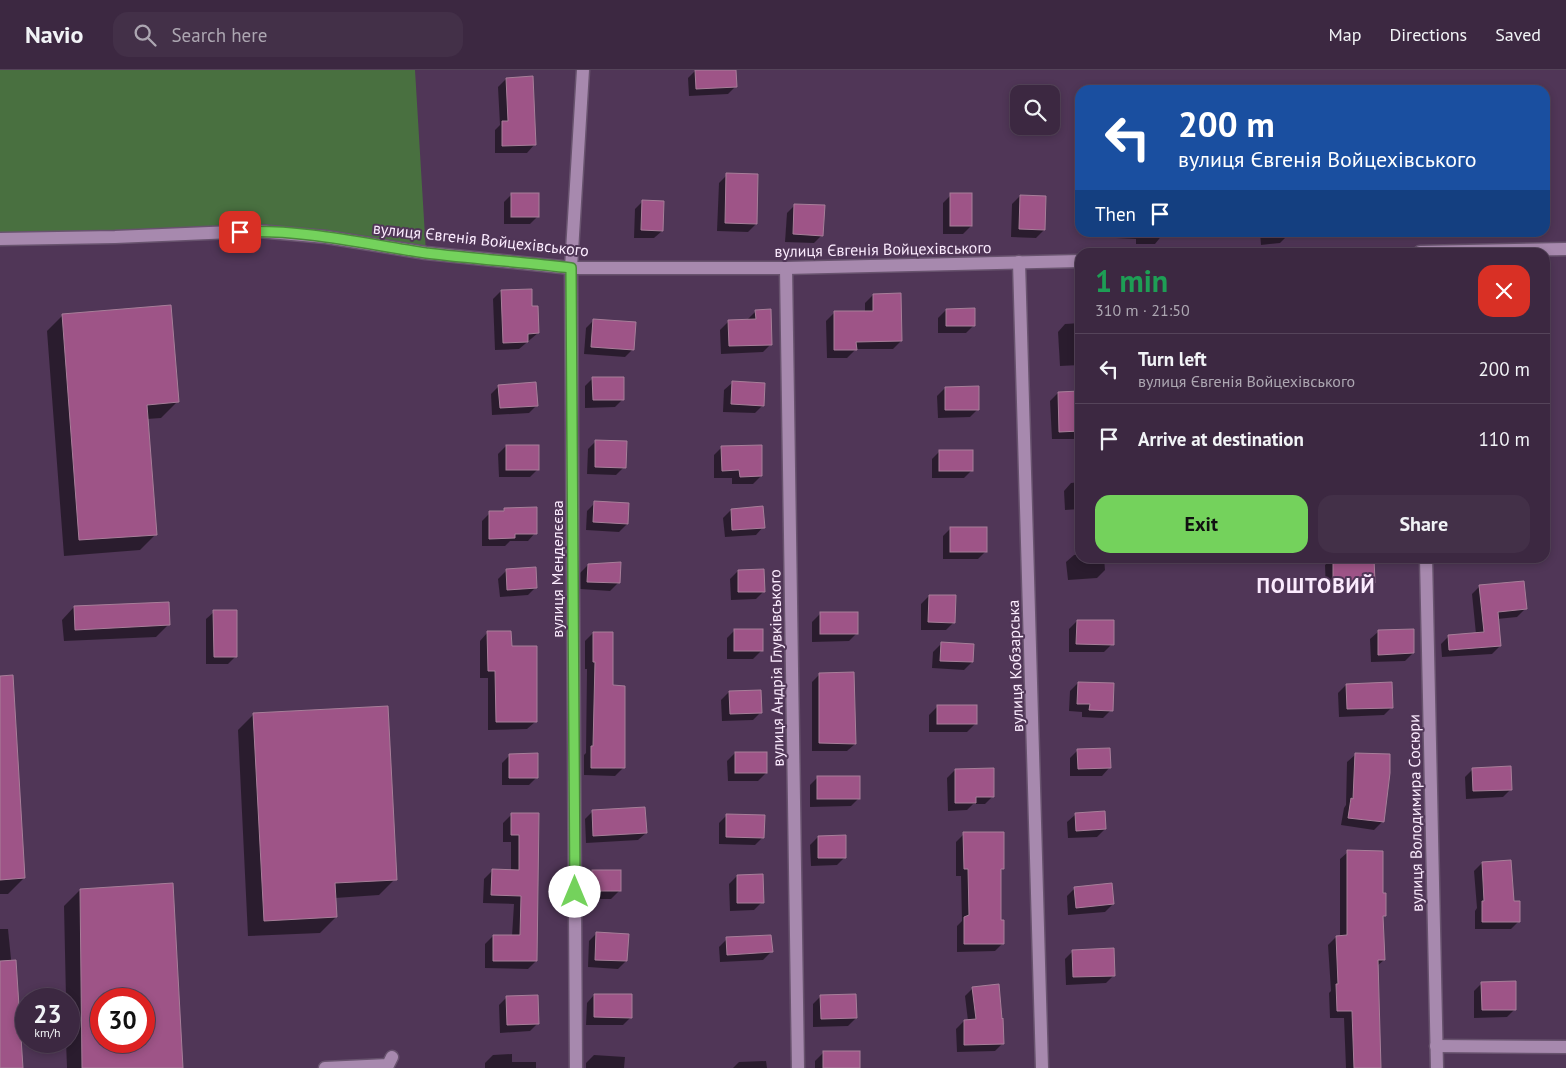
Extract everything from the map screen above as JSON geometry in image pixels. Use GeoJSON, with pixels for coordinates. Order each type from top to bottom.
{"type":"FeatureCollection","features":[{"type":"Feature","properties":{"kind":"street","name":"вулиця Менделєєва"},"geometry":{"type":"LineString","coordinates":[[576,1068],[571,268],[582,70]]}},
{"type":"Feature","properties":{"kind":"street","name":"вулиця Євгенія Войцехівського"},"geometry":{"type":"LineString","coordinates":[[0,239],[116,237],[258,231],[326,237],[426,252],[571,268],[786,268],[1075,261]]}},
{"type":"Feature","properties":{"kind":"street"},"geometry":{"type":"LineString","coordinates":[[1550,249],[1566,249]]}},
{"type":"Feature","properties":{"kind":"street","name":"вулиця Кобзарська"},"geometry":{"type":"LineString","coordinates":[[1019,262],[1042,1068]]}},
{"type":"Feature","properties":{"kind":"street","name":"вулиця Андрія Глувківського"},"geometry":{"type":"LineString","coordinates":[[786,268],[798,1068]]}},
{"type":"Feature","properties":{"kind":"street","name":"вулиця Володимира Сосюри"},"geometry":{"type":"LineString","coordinates":[[1426,563],[1437,1068]]}},
{"type":"Feature","properties":{"kind":"street"},"geometry":{"type":"LineString","coordinates":[[1436,1046],[1566,1047]]}},
{"type":"Feature","properties":{"kind":"street"},"geometry":{"type":"LineString","coordinates":[[325,1068],[388,1065],[392,1057]]}},
{"type":"Feature","properties":{"kind":"green space"},"geometry":{"type":"Polygon","coordinates":[[[0,70],[415,70],[426,253],[326,237],[0,239],[0,70]]]}},
{"type":"Feature","properties":{"kind":"building"},"geometry":{"type":"Polygon","coordinates":[[[695,70],[736,70],[737,87],[696,89],[695,70]]]}},
{"type":"Feature","properties":{"kind":"building"},"geometry":{"type":"Polygon","coordinates":[[[533,76],[536,145],[502,146],[502,121],[508,121],[506,78],[533,76]]]}},
{"type":"Feature","properties":{"kind":"building"},"geometry":{"type":"Polygon","coordinates":[[[726,173],[758,174],[757,224],[725,223],[726,173]]]}},
{"type":"Feature","properties":{"kind":"building"},"geometry":{"type":"Polygon","coordinates":[[[511,193],[539,193],[539,217],[511,217],[511,193]]]}},
{"type":"Feature","properties":{"kind":"building"},"geometry":{"type":"Polygon","coordinates":[[[950,193],[972,193],[972,226],[950,226],[950,193]]]}},
{"type":"Feature","properties":{"kind":"building"},"geometry":{"type":"Polygon","coordinates":[[[1020,195],[1046,196],[1045,230],[1019,229],[1020,195]]]}},
{"type":"Feature","properties":{"kind":"building"},"geometry":{"type":"Polygon","coordinates":[[[642,200],[664,201],[663,231],[641,230],[642,200]]]}},
{"type":"Feature","properties":{"kind":"building"},"geometry":{"type":"Polygon","coordinates":[[[794,204],[825,205],[823,236],[793,234],[794,204]]]}},
{"type":"Feature","properties":{"kind":"building"},"geometry":{"type":"Polygon","coordinates":[[[532,289],[532,306],[538,306],[539,333],[528,334],[528,342],[503,343],[501,290],[532,289]]]}},
{"type":"Feature","properties":{"kind":"building"},"geometry":{"type":"Polygon","coordinates":[[[901,293],[902,341],[856,342],[857,350],[834,350],[834,311],[873,311],[873,294],[901,293]]]}},
{"type":"Feature","properties":{"kind":"building"},"geometry":{"type":"Polygon","coordinates":[[[171,305],[179,402],[147,405],[157,535],[79,540],[62,314],[171,305]]]}},
{"type":"Feature","properties":{"kind":"building"},"geometry":{"type":"Polygon","coordinates":[[[975,308],[975,326],[946,326],[946,309],[975,308]]]}},
{"type":"Feature","properties":{"kind":"building"},"geometry":{"type":"Polygon","coordinates":[[[771,309],[772,345],[729,346],[728,320],[756,319],[755,310],[771,309]]]}},
{"type":"Feature","properties":{"kind":"building"},"geometry":{"type":"Polygon","coordinates":[[[593,319],[636,322],[634,350],[591,347],[593,319]]]}},
{"type":"Feature","properties":{"kind":"building"},"geometry":{"type":"Polygon","coordinates":[[[592,377],[624,377],[624,400],[593,400],[592,377]]]}},
{"type":"Feature","properties":{"kind":"building"},"geometry":{"type":"Polygon","coordinates":[[[732,381],[765,383],[764,406],[731,404],[732,381]]]}},
{"type":"Feature","properties":{"kind":"building"},"geometry":{"type":"Polygon","coordinates":[[[536,382],[538,406],[500,408],[498,385],[536,382]]]}},
{"type":"Feature","properties":{"kind":"building"},"geometry":{"type":"Polygon","coordinates":[[[979,386],[979,410],[945,410],[945,387],[979,386]]]}},
{"type":"Feature","properties":{"kind":"building"},"geometry":{"type":"Polygon","coordinates":[[[1075,391],[1075,431],[1059,432],[1058,392],[1075,391]]]}},
{"type":"Feature","properties":{"kind":"building"},"geometry":{"type":"Polygon","coordinates":[[[595,440],[627,441],[626,468],[595,467],[595,440]]]}},
{"type":"Feature","properties":{"kind":"building"},"geometry":{"type":"Polygon","coordinates":[[[506,445],[539,445],[539,470],[506,470],[506,445]]]}},
{"type":"Feature","properties":{"kind":"building"},"geometry":{"type":"Polygon","coordinates":[[[762,445],[762,476],[740,477],[739,470],[722,471],[721,446],[762,445]]]}},
{"type":"Feature","properties":{"kind":"building"},"geometry":{"type":"Polygon","coordinates":[[[939,450],[973,450],[973,471],[939,471],[939,450]]]}},
{"type":"Feature","properties":{"kind":"building"},"geometry":{"type":"Polygon","coordinates":[[[594,501],[629,503],[628,524],[593,522],[594,501]]]}},
{"type":"Feature","properties":{"kind":"building"},"geometry":{"type":"Polygon","coordinates":[[[763,506],[765,528],[732,530],[731,509],[763,506]]]}},
{"type":"Feature","properties":{"kind":"building"},"geometry":{"type":"Polygon","coordinates":[[[537,507],[537,534],[515,534],[515,538],[489,539],[489,511],[504,511],[504,508],[537,507]]]}},
{"type":"Feature","properties":{"kind":"building"},"geometry":{"type":"Polygon","coordinates":[[[950,527],[987,527],[987,552],[950,552],[950,527]]]}},
{"type":"Feature","properties":{"kind":"building"},"geometry":{"type":"Polygon","coordinates":[[[621,562],[620,583],[587,582],[588,564],[621,562]]]}},
{"type":"Feature","properties":{"kind":"building"},"geometry":{"type":"Polygon","coordinates":[[[1333,563],[1374,563],[1375,583],[1333,584],[1333,563]]]}},
{"type":"Feature","properties":{"kind":"building"},"geometry":{"type":"Polygon","coordinates":[[[536,567],[537,588],[507,590],[506,569],[536,567]]]}},
{"type":"Feature","properties":{"kind":"building"},"geometry":{"type":"Polygon","coordinates":[[[764,569],[765,592],[738,592],[738,570],[764,569]]]}},
{"type":"Feature","properties":{"kind":"building"},"geometry":{"type":"Polygon","coordinates":[[[1524,581],[1527,609],[1498,612],[1501,646],[1449,650],[1448,635],[1484,632],[1479,585],[1524,581]]]}},
{"type":"Feature","properties":{"kind":"building"},"geometry":{"type":"Polygon","coordinates":[[[929,595],[956,595],[955,623],[928,622],[929,595]]]}},
{"type":"Feature","properties":{"kind":"building"},"geometry":{"type":"Polygon","coordinates":[[[169,602],[170,625],[75,630],[74,606],[169,602]]]}},
{"type":"Feature","properties":{"kind":"building"},"geometry":{"type":"Polygon","coordinates":[[[213,610],[237,610],[237,657],[214,657],[213,610]]]}},
{"type":"Feature","properties":{"kind":"building"},"geometry":{"type":"Polygon","coordinates":[[[820,612],[858,612],[858,634],[820,634],[820,612]]]}},
{"type":"Feature","properties":{"kind":"building"},"geometry":{"type":"Polygon","coordinates":[[[1077,620],[1114,620],[1114,645],[1076,644],[1077,620]]]}},
{"type":"Feature","properties":{"kind":"building"},"geometry":{"type":"Polygon","coordinates":[[[734,629],[763,629],[763,651],[734,651],[734,629]]]}},
{"type":"Feature","properties":{"kind":"building"},"geometry":{"type":"Polygon","coordinates":[[[1414,629],[1414,653],[1378,655],[1378,630],[1414,629]]]}},
{"type":"Feature","properties":{"kind":"building"},"geometry":{"type":"Polygon","coordinates":[[[487,631],[511,631],[512,646],[537,646],[537,722],[496,722],[495,671],[488,671],[487,631]]]}},
{"type":"Feature","properties":{"kind":"building"},"geometry":{"type":"Polygon","coordinates":[[[593,632],[613,632],[613,685],[625,686],[625,768],[591,768],[595,662],[593,662],[593,632]]]}},
{"type":"Feature","properties":{"kind":"building"},"geometry":{"type":"Polygon","coordinates":[[[941,642],[974,644],[973,662],[940,661],[941,642]]]}},
{"type":"Feature","properties":{"kind":"building"},"geometry":{"type":"Polygon","coordinates":[[[854,672],[856,744],[819,743],[819,673],[854,672]]]}},
{"type":"Feature","properties":{"kind":"building"},"geometry":{"type":"Polygon","coordinates":[[[13,675],[25,878],[0,880],[0,676],[13,675]]]}},
{"type":"Feature","properties":{"kind":"building"},"geometry":{"type":"Polygon","coordinates":[[[1078,682],[1114,683],[1113,711],[1089,710],[1090,704],[1077,704],[1078,682]]]}},
{"type":"Feature","properties":{"kind":"building"},"geometry":{"type":"Polygon","coordinates":[[[1392,682],[1393,708],[1347,709],[1346,684],[1392,682]]]}},
{"type":"Feature","properties":{"kind":"building"},"geometry":{"type":"Polygon","coordinates":[[[761,690],[762,713],[730,714],[729,691],[761,690]]]}},
{"type":"Feature","properties":{"kind":"building"},"geometry":{"type":"Polygon","coordinates":[[[937,705],[977,705],[977,724],[937,724],[937,705]]]}},
{"type":"Feature","properties":{"kind":"building"},"geometry":{"type":"Polygon","coordinates":[[[388,706],[397,880],[335,883],[337,917],[264,921],[253,713],[388,706]]]}},
{"type":"Feature","properties":{"kind":"building"},"geometry":{"type":"Polygon","coordinates":[[[1110,748],[1111,768],[1078,769],[1077,749],[1110,748]]]}},
{"type":"Feature","properties":{"kind":"building"},"geometry":{"type":"Polygon","coordinates":[[[735,752],[767,752],[767,773],[735,773],[735,752]]]}},
{"type":"Feature","properties":{"kind":"building"},"geometry":{"type":"Polygon","coordinates":[[[538,753],[538,778],[509,778],[509,754],[538,753]]]}},
{"type":"Feature","properties":{"kind":"building"},"geometry":{"type":"Polygon","coordinates":[[[1355,753],[1390,754],[1390,773],[1384,822],[1348,818],[1351,798],[1353,799],[1355,753]]]}},
{"type":"Feature","properties":{"kind":"building"},"geometry":{"type":"Polygon","coordinates":[[[1511,766],[1512,790],[1473,791],[1472,768],[1511,766]]]}},
{"type":"Feature","properties":{"kind":"building"},"geometry":{"type":"Polygon","coordinates":[[[994,768],[994,797],[976,797],[976,803],[955,803],[955,769],[994,768]]]}},
{"type":"Feature","properties":{"kind":"building"},"geometry":{"type":"Polygon","coordinates":[[[817,776],[860,776],[860,799],[817,799],[817,776]]]}},
{"type":"Feature","properties":{"kind":"building"},"geometry":{"type":"Polygon","coordinates":[[[645,807],[647,833],[593,836],[592,810],[645,807]]]}},
{"type":"Feature","properties":{"kind":"building"},"geometry":{"type":"Polygon","coordinates":[[[1105,811],[1106,829],[1076,831],[1075,813],[1105,811]]]}},
{"type":"Feature","properties":{"kind":"building"},"geometry":{"type":"Polygon","coordinates":[[[511,813],[539,813],[537,961],[493,961],[493,935],[520,935],[521,896],[491,895],[492,869],[519,870],[519,835],[511,835],[511,813]]]}},
{"type":"Feature","properties":{"kind":"building"},"geometry":{"type":"Polygon","coordinates":[[[726,814],[765,815],[764,838],[726,837],[726,814]]]}},
{"type":"Feature","properties":{"kind":"building"},"geometry":{"type":"Polygon","coordinates":[[[963,832],[1004,832],[1004,869],[1001,869],[1001,920],[1004,920],[1004,944],[964,944],[964,917],[969,915],[968,869],[964,869],[963,832]]]}},
{"type":"Feature","properties":{"kind":"building"},"geometry":{"type":"Polygon","coordinates":[[[846,835],[846,858],[818,858],[818,836],[846,835]]]}},
{"type":"Feature","properties":{"kind":"building"},"geometry":{"type":"Polygon","coordinates":[[[1347,850],[1383,851],[1383,893],[1386,893],[1386,916],[1383,916],[1385,960],[1378,960],[1381,1068],[1354,1068],[1352,1011],[1337,1011],[1336,936],[1347,935],[1347,850]]]}},
{"type":"Feature","properties":{"kind":"building"},"geometry":{"type":"Polygon","coordinates":[[[1511,860],[1514,901],[1520,901],[1520,922],[1482,922],[1482,901],[1484,901],[1482,862],[1511,860]]]}},
{"type":"Feature","properties":{"kind":"building"},"geometry":{"type":"Polygon","coordinates":[[[592,870],[621,870],[621,891],[592,891],[592,870]]]}},
{"type":"Feature","properties":{"kind":"building"},"geometry":{"type":"Polygon","coordinates":[[[763,874],[764,903],[737,903],[737,875],[763,874]]]}},
{"type":"Feature","properties":{"kind":"building"},"geometry":{"type":"Polygon","coordinates":[[[173,883],[183,1068],[82,1068],[80,889],[173,883]]]}},
{"type":"Feature","properties":{"kind":"building"},"geometry":{"type":"Polygon","coordinates":[[[1112,883],[1114,904],[1076,908],[1074,887],[1112,883]]]}},
{"type":"Feature","properties":{"kind":"building"},"geometry":{"type":"Polygon","coordinates":[[[596,932],[629,934],[627,961],[595,960],[596,932]]]}},
{"type":"Feature","properties":{"kind":"building"},"geometry":{"type":"Polygon","coordinates":[[[771,935],[773,952],[727,955],[726,937],[771,935]]]}},
{"type":"Feature","properties":{"kind":"building"},"geometry":{"type":"Polygon","coordinates":[[[1114,948],[1115,976],[1073,977],[1072,950],[1114,948]]]}},
{"type":"Feature","properties":{"kind":"building"},"geometry":{"type":"Polygon","coordinates":[[[16,960],[18,988],[15,988],[15,1053],[22,1053],[23,1068],[0,1068],[0,961],[16,960]]]}},
{"type":"Feature","properties":{"kind":"building"},"geometry":{"type":"Polygon","coordinates":[[[1516,981],[1516,1010],[1482,1010],[1481,982],[1516,981]]]}},
{"type":"Feature","properties":{"kind":"building"},"geometry":{"type":"Polygon","coordinates":[[[999,984],[1004,1044],[964,1045],[964,1020],[976,1019],[972,987],[999,984]]]}},
{"type":"Feature","properties":{"kind":"building"},"geometry":{"type":"Polygon","coordinates":[[[594,994],[632,994],[632,1018],[594,1017],[594,994]]]}},
{"type":"Feature","properties":{"kind":"building"},"geometry":{"type":"Polygon","coordinates":[[[856,994],[857,1018],[821,1019],[820,995],[856,994]]]}},
{"type":"Feature","properties":{"kind":"building"},"geometry":{"type":"Polygon","coordinates":[[[538,995],[539,1024],[507,1025],[506,996],[538,995]]]}},
{"type":"Feature","properties":{"kind":"building"},"geometry":{"type":"Polygon","coordinates":[[[823,1051],[860,1051],[860,1068],[823,1068],[823,1051]]]}},
{"type":"Feature","properties":{"kind":"district","name":"ПОШТОВИЙ"},"geometry":{"type":"Point","coordinates":[1316,585]}},
{"type":"Feature","properties":{"kind":"route"},"geometry":{"type":"LineString","coordinates":[[240,232],[258,231],[326,237],[426,252],[571,268],[575,892]]}}]}
